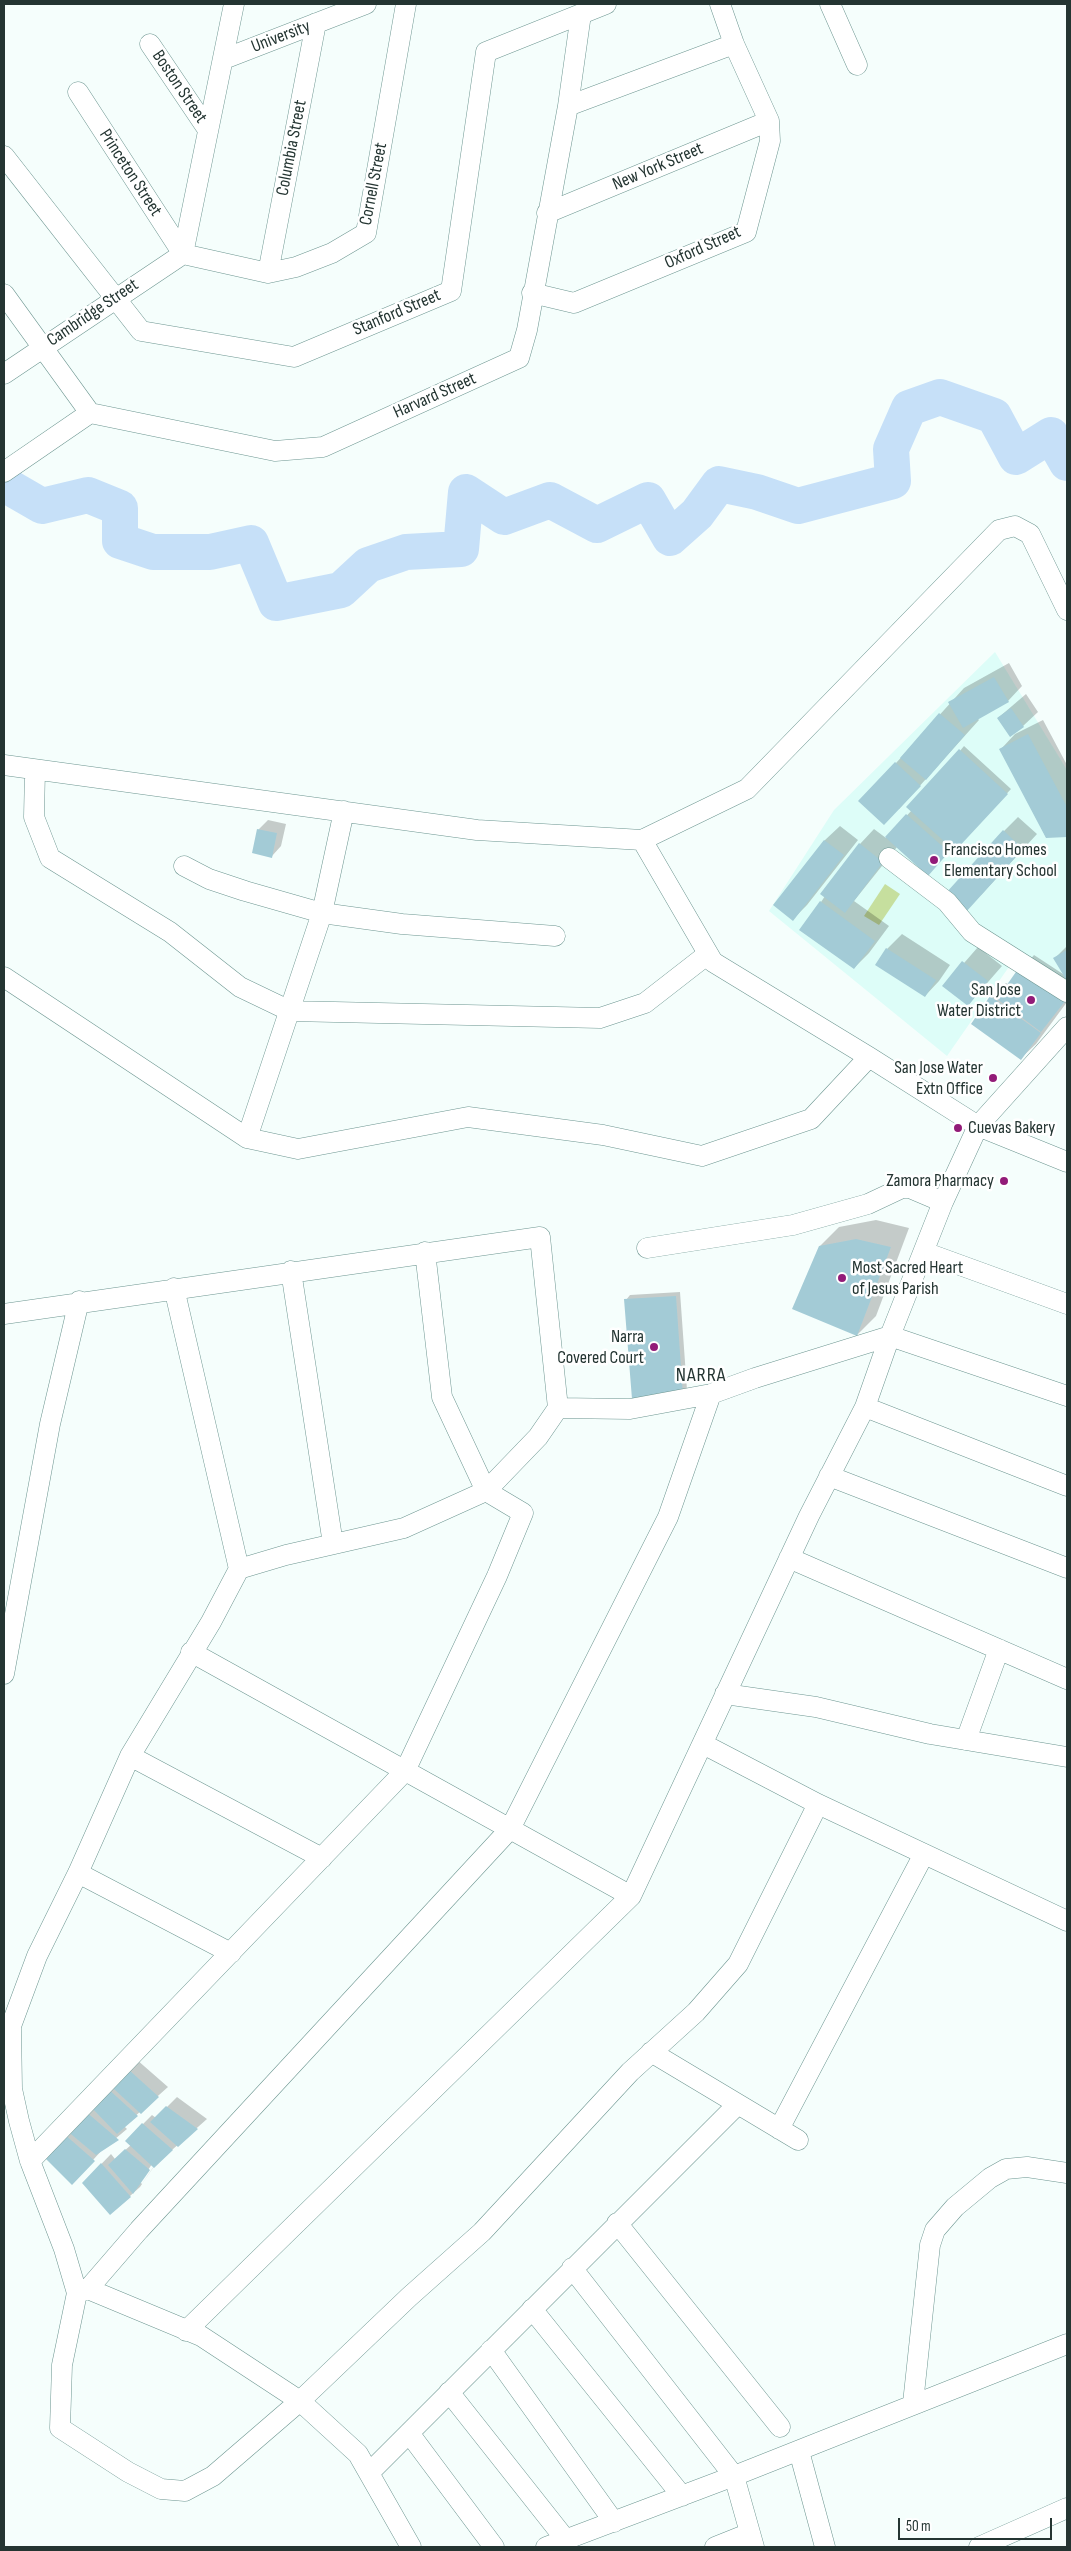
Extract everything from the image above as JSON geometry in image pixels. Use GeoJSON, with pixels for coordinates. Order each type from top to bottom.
{"type":"FeatureCollection","features":[{"type":"Feature","properties":{"kind":"street"},"geometry":{"type":"LineString","coordinates":[[183,254],[234,4]]}},
{"type":"Feature","properties":{"kind":"street","name":"University"},"geometry":{"type":"LineString","coordinates":[[224,59],[316,23],[340,9],[366,4]]}},
{"type":"Feature","properties":{"kind":"street","name":"Cornell Street"},"geometry":{"type":"LineString","coordinates":[[183,254],[268,273],[296,267],[332,253],[366,233],[406,4]]}},
{"type":"Feature","properties":{"kind":"street","name":"Stanford Street"},"geometry":{"type":"LineString","coordinates":[[115,298],[141,331],[294,357],[451,291],[486,52],[606,4]]}},
{"type":"Feature","properties":{"kind":"street","name":"Oxford Street"},"geometry":{"type":"LineString","coordinates":[[532,294],[574,303],[746,232],[770,141],[769,121],[734,44],[720,4]]}},
{"type":"Feature","properties":{"kind":"street"},"geometry":{"type":"LineString","coordinates":[[830,4],[857,65]]}},
{"type":"Feature","properties":{"kind":"street","name":"Harvard Street"},"geometry":{"type":"LineString","coordinates":[[90,413],[276,451],[323,447],[519,358],[568,106],[581,14]]}},
{"type":"Feature","properties":{"kind":"street","name":"Columbia Street"},"geometry":{"type":"LineString","coordinates":[[268,273],[316,23]]}},
{"type":"Feature","properties":{"kind":"street","name":"Boston Street"},"geometry":{"type":"LineString","coordinates":[[150,44],[208,130]]}},
{"type":"Feature","properties":{"kind":"street"},"geometry":{"type":"LineString","coordinates":[[568,106],[734,44]]}},
{"type":"Feature","properties":{"kind":"street","name":"Princeton Street"},"geometry":{"type":"LineString","coordinates":[[78,92],[183,254]]}},
{"type":"Feature","properties":{"kind":"street","name":"New York Street"},"geometry":{"type":"LineString","coordinates":[[547,213],[769,121]]}},
{"type":"Feature","properties":{"kind":"street"},"geometry":{"type":"LineString","coordinates":[[4,156],[115,298]]}},
{"type":"Feature","properties":{"kind":"street","name":"Cambridge Street"},"geometry":{"type":"LineString","coordinates":[[4,374],[183,254]]}},
{"type":"Feature","properties":{"kind":"street"},"geometry":{"type":"LineString","coordinates":[[4,294],[90,413],[4,472]]}},
{"type":"Feature","properties":{"kind":"street"},"geometry":{"type":"LineString","coordinates":[[4,765],[477,830],[642,840],[747,789],[999,530],[1015,526],[1030,534],[1067,610]]}},
{"type":"Feature","properties":{"kind":"street"},"geometry":{"type":"LineString","coordinates":[[35,770],[34,817],[50,858],[170,932],[240,987],[290,1011],[600,1018],[645,1002],[708,954]]}},
{"type":"Feature","properties":{"kind":"street"},"geometry":{"type":"LineString","coordinates":[[247,1138],[322,913],[344,811]]}},
{"type":"Feature","properties":{"kind":"street"},"geometry":{"type":"LineString","coordinates":[[642,840],[713,962],[870,1057],[978,1126],[1067,1162]]}},
{"type":"Feature","properties":{"kind":"street"},"geometry":{"type":"LineString","coordinates":[[889,858],[947,902],[972,932],[1067,992]]}},
{"type":"Feature","properties":{"kind":"street"},"geometry":{"type":"LineString","coordinates":[[184,866],[227,885],[322,913],[402,924],[555,936]]}},
{"type":"Feature","properties":{"kind":"street"},"geometry":{"type":"LineString","coordinates":[[4,977],[247,1138],[298,1149],[468,1117],[603,1135],[702,1156],[811,1119],[870,1057]]}},
{"type":"Feature","properties":{"kind":"street"},"geometry":{"type":"LineString","coordinates":[[186,2331],[631,1896],[789,1558],[865,1407],[890,1336],[943,1202],[978,1126],[1059,1049],[1067,1026]]}},
{"type":"Feature","properties":{"kind":"street"},"geometry":{"type":"LineString","coordinates":[[647,1248],[793,1225],[868,1204],[906,1187],[943,1202]]}},
{"type":"Feature","properties":{"kind":"street"},"geometry":{"type":"LineString","coordinates":[[4,1314],[79,1301],[540,1237],[558,1408],[538,1436],[486,1491],[404,1528],[286,1555],[239,1569]]}},
{"type":"Feature","properties":{"kind":"street"},"geometry":{"type":"LineString","coordinates":[[30,2161],[405,1771],[497,1576],[523,1513],[486,1491],[442,1397],[426,1252]]}},
{"type":"Feature","properties":{"kind":"street"},"geometry":{"type":"LineString","coordinates":[[924,1252],[1067,1304]]}},
{"type":"Feature","properties":{"kind":"street"},"geometry":{"type":"LineString","coordinates":[[291,1271],[333,1544]]}},
{"type":"Feature","properties":{"kind":"street"},"geometry":{"type":"LineString","coordinates":[[174,1288],[239,1569],[211,1622],[191,1652],[130,1756],[78,1873],[37,1956],[7,2025],[12,2089],[30,2161],[82,2291],[201,2336],[300,2401],[358,2454],[411,2547]]}},
{"type":"Feature","properties":{"kind":"street"},"geometry":{"type":"LineString","coordinates":[[4,1674],[50,1424],[79,1301]]}},
{"type":"Feature","properties":{"kind":"street"},"geometry":{"type":"LineString","coordinates":[[558,1408],[630,1409],[711,1394],[754,1378],[890,1336],[1067,1396]]}},
{"type":"Feature","properties":{"kind":"street"},"geometry":{"type":"LineString","coordinates":[[711,1394],[668,1517],[510,1829],[82,2291],[62,2365],[60,2428],[128,2472],[162,2489],[185,2491],[213,2476],[300,2401],[409,2297],[482,2232],[630,2072],[696,2012],[738,1964],[818,1804]]}},
{"type":"Feature","properties":{"kind":"street"},"geometry":{"type":"LineString","coordinates":[[865,1407],[1067,1486]]}},
{"type":"Feature","properties":{"kind":"street"},"geometry":{"type":"LineString","coordinates":[[829,1476],[1067,1568]]}},
{"type":"Feature","properties":{"kind":"street"},"geometry":{"type":"LineString","coordinates":[[789,1558],[1067,1679]]}},
{"type":"Feature","properties":{"kind":"street"},"geometry":{"type":"LineString","coordinates":[[966,1740],[999,1649]]}},
{"type":"Feature","properties":{"kind":"street"},"geometry":{"type":"LineString","coordinates":[[191,1652],[631,1896]]}},
{"type":"Feature","properties":{"kind":"street"},"geometry":{"type":"LineString","coordinates":[[725,1694],[816,1706],[930,1734],[1067,1757]]}},
{"type":"Feature","properties":{"kind":"street"},"geometry":{"type":"LineString","coordinates":[[703,1744],[818,1804],[1067,1921]]}},
{"type":"Feature","properties":{"kind":"street"},"geometry":{"type":"LineString","coordinates":[[130,1756],[322,1858]]}},
{"type":"Feature","properties":{"kind":"street"},"geometry":{"type":"LineString","coordinates":[[779,2129],[924,1854]]}},
{"type":"Feature","properties":{"kind":"street"},"geometry":{"type":"LineString","coordinates":[[78,1873],[231,1953]]}},
{"type":"Feature","properties":{"kind":"street"},"geometry":{"type":"LineString","coordinates":[[651,2052],[798,2140]]}},
{"type":"Feature","properties":{"kind":"street"},"geometry":{"type":"LineString","coordinates":[[369,2473],[738,2104]]}},
{"type":"Feature","properties":{"kind":"street"},"geometry":{"type":"LineString","coordinates":[[913,2403],[930,2245],[935,2230],[955,2208],[990,2178],[1006,2169],[1027,2167],[1067,2173]]}},
{"type":"Feature","properties":{"kind":"street"},"geometry":{"type":"LineString","coordinates":[[617,2223],[780,2427]]}},
{"type":"Feature","properties":{"kind":"street"},"geometry":{"type":"LineString","coordinates":[[572,2268],[734,2476],[752,2540],[714,2547]]}},
{"type":"Feature","properties":{"kind":"street"},"geometry":{"type":"LineString","coordinates":[[532,2309],[682,2496]]}},
{"type":"Feature","properties":{"kind":"street"},"geometry":{"type":"LineString","coordinates":[[546,2547],[799,2451],[913,2403],[1067,2344]]}},
{"type":"Feature","properties":{"kind":"street"},"geometry":{"type":"LineString","coordinates":[[491,2350],[614,2522]]}},
{"type":"Feature","properties":{"kind":"street"},"geometry":{"type":"LineString","coordinates":[[449,2392],[566,2540]]}},
{"type":"Feature","properties":{"kind":"street"},"geometry":{"type":"LineString","coordinates":[[409,2433],[494,2547]]}},
{"type":"Feature","properties":{"kind":"street"},"geometry":{"type":"LineString","coordinates":[[799,2451],[825,2547]]}},
{"type":"Feature","properties":{"kind":"street"},"geometry":{"type":"LineString","coordinates":[[979,2547],[1067,2508]]}},
{"type":"Feature","properties":{"kind":"shaded area","name":"Francisco Homes Elementary School"},"geometry":{"type":"Polygon","coordinates":[[[995,652],[1067,770],[1067,997],[1013,961],[947,1056],[769,911],[834,810],[995,652]]]}},
{"type":"Feature","properties":{"kind":"green space"},"geometry":{"type":"Polygon","coordinates":[[[885,884],[900,894],[879,925],[864,916],[885,884]]]}},
{"type":"Feature","properties":{"kind":"building"},"geometry":{"type":"Polygon","coordinates":[[[994,677],[1009,702],[963,728],[948,702],[994,677]]]}},
{"type":"Feature","properties":{"kind":"building"},"geometry":{"type":"Polygon","coordinates":[[[1011,708],[1024,727],[1010,737],[997,718],[1011,708]]]}},
{"type":"Feature","properties":{"kind":"building"},"geometry":{"type":"Polygon","coordinates":[[[939,713],[965,735],[926,780],[900,758],[939,713]]]}},
{"type":"Feature","properties":{"kind":"building"},"geometry":{"type":"Polygon","coordinates":[[[1028,734],[1067,807],[1067,837],[1046,838],[999,749],[1028,734]]]}},
{"type":"Feature","properties":{"kind":"building"},"geometry":{"type":"Polygon","coordinates":[[[959,749],[1008,794],[955,851],[906,807],[959,749]]]}},
{"type":"Feature","properties":{"kind":"building"},"geometry":{"type":"Polygon","coordinates":[[[895,762],[921,786],[884,825],[858,801],[895,762]]]}},
{"type":"Feature","properties":{"kind":"building"},"geometry":{"type":"Polygon","coordinates":[[[906,814],[949,852],[928,876],[885,837],[906,814]]]}},
{"type":"Feature","properties":{"kind":"building"},"geometry":{"type":"Polygon","coordinates":[[[257,829],[277,833],[272,858],[252,853],[257,829]]]}},
{"type":"Feature","properties":{"kind":"building"},"geometry":{"type":"Polygon","coordinates":[[[1003,830],[1023,849],[966,912],[946,893],[1003,830]]]}},
{"type":"Feature","properties":{"kind":"building"},"geometry":{"type":"Polygon","coordinates":[[[824,840],[844,855],[793,921],[773,905],[824,840]]]}},
{"type":"Feature","properties":{"kind":"building"},"geometry":{"type":"Polygon","coordinates":[[[859,843],[883,862],[845,913],[820,894],[859,843]]]}},
{"type":"Feature","properties":{"kind":"building"},"geometry":{"type":"Polygon","coordinates":[[[820,901],[875,941],[854,969],[799,930],[820,901]]]}},
{"type":"Feature","properties":{"kind":"building"},"geometry":{"type":"Polygon","coordinates":[[[886,948],[936,980],[925,997],[875,965],[886,948]]]}},
{"type":"Feature","properties":{"kind":"building"},"geometry":{"type":"Polygon","coordinates":[[[1067,950],[1067,981],[1053,958],[1067,950]]]}},
{"type":"Feature","properties":{"kind":"building"},"geometry":{"type":"Polygon","coordinates":[[[962,961],[988,981],[968,1006],[942,986],[962,961]]]}},
{"type":"Feature","properties":{"kind":"building","name":"San Jose Water District"},"geometry":{"type":"Polygon","coordinates":[[[1018,969],[1066,1000],[1041,1032],[997,999],[1018,969]]]}},
{"type":"Feature","properties":{"kind":"building"},"geometry":{"type":"Polygon","coordinates":[[[990,996],[1041,1033],[1021,1060],[971,1024],[990,996]]]}},
{"type":"Feature","properties":{"kind":"building","name":"Most Sacred Heart of Jesus Parish"},"geometry":{"type":"Polygon","coordinates":[[[856,1239],[891,1247],[857,1336],[792,1309],[819,1246],[856,1239]]]}},
{"type":"Feature","properties":{"kind":"building","name":"Narra Covered Court"},"geometry":{"type":"Polygon","coordinates":[[[676,1296],[683,1395],[632,1399],[624,1299],[676,1296]]]}},
{"type":"Feature","properties":{"kind":"building"},"geometry":{"type":"Polygon","coordinates":[[[118,2060],[159,2097],[141,2114],[102,2078],[118,2060]]]}},
{"type":"Feature","properties":{"kind":"building"},"geometry":{"type":"Polygon","coordinates":[[[106,2087],[138,2116],[117,2134],[89,2105],[106,2087]]]}},
{"type":"Feature","properties":{"kind":"building"},"geometry":{"type":"Polygon","coordinates":[[[166,2106],[198,2129],[178,2147],[150,2122],[166,2106]]]}},
{"type":"Feature","properties":{"kind":"building"},"geometry":{"type":"Polygon","coordinates":[[[84,2110],[119,2140],[96,2155],[66,2130],[84,2110]]]}},
{"type":"Feature","properties":{"kind":"building"},"geometry":{"type":"Polygon","coordinates":[[[142,2123],[173,2150],[154,2168],[125,2141],[142,2123]]]}},
{"type":"Feature","properties":{"kind":"building"},"geometry":{"type":"Polygon","coordinates":[[[63,2133],[95,2161],[72,2185],[42,2155],[63,2133]]]}},
{"type":"Feature","properties":{"kind":"building"},"geometry":{"type":"Polygon","coordinates":[[[125,2149],[150,2170],[133,2194],[108,2165],[125,2149]]]}},
{"type":"Feature","properties":{"kind":"building"},"geometry":{"type":"Polygon","coordinates":[[[101,2163],[131,2197],[110,2215],[82,2183],[101,2163]]]}},
{"type":"Feature","properties":{"kind":"waterway"},"geometry":{"type":"LineString","coordinates":[[4,484],[42,506],[88,495],[120,508],[120,541],[153,552],[210,552],[251,543],[276,603],[341,590],[368,565],[406,552],[461,549],[466,492],[504,517],[550,500],[597,525],[648,500],[670,538],[697,514],[719,484],[757,492],[798,506],[893,481],[891,449],[909,408],[940,397],[994,416],[1016,457],[1051,435],[1067,463]]}},
{"type":"Feature","properties":{"kind":"place","name":"Francisco Homes Elementary School"},"geometry":{"type":"Point","coordinates":[934,860]}},
{"type":"Feature","properties":{"kind":"place","name":"San Jose Water District"},"geometry":{"type":"Point","coordinates":[1031,1000]}},
{"type":"Feature","properties":{"kind":"place","name":"San Jose Water Extn Office"},"geometry":{"type":"Point","coordinates":[993,1078]}},
{"type":"Feature","properties":{"kind":"place","name":"Cuevas Bakery"},"geometry":{"type":"Point","coordinates":[958,1128]}},
{"type":"Feature","properties":{"kind":"place","name":"Zamora Pharmacy"},"geometry":{"type":"Point","coordinates":[1004,1181]}},
{"type":"Feature","properties":{"kind":"place","name":"Most Sacred Heart of Jesus Parish"},"geometry":{"type":"Point","coordinates":[842,1278]}},
{"type":"Feature","properties":{"kind":"place","name":"Narra Covered Court"},"geometry":{"type":"Point","coordinates":[654,1347]}},
{"type":"Feature","properties":{"kind":"district","name":"NARRA"},"geometry":{"type":"Point","coordinates":[701,1376]}}]}
